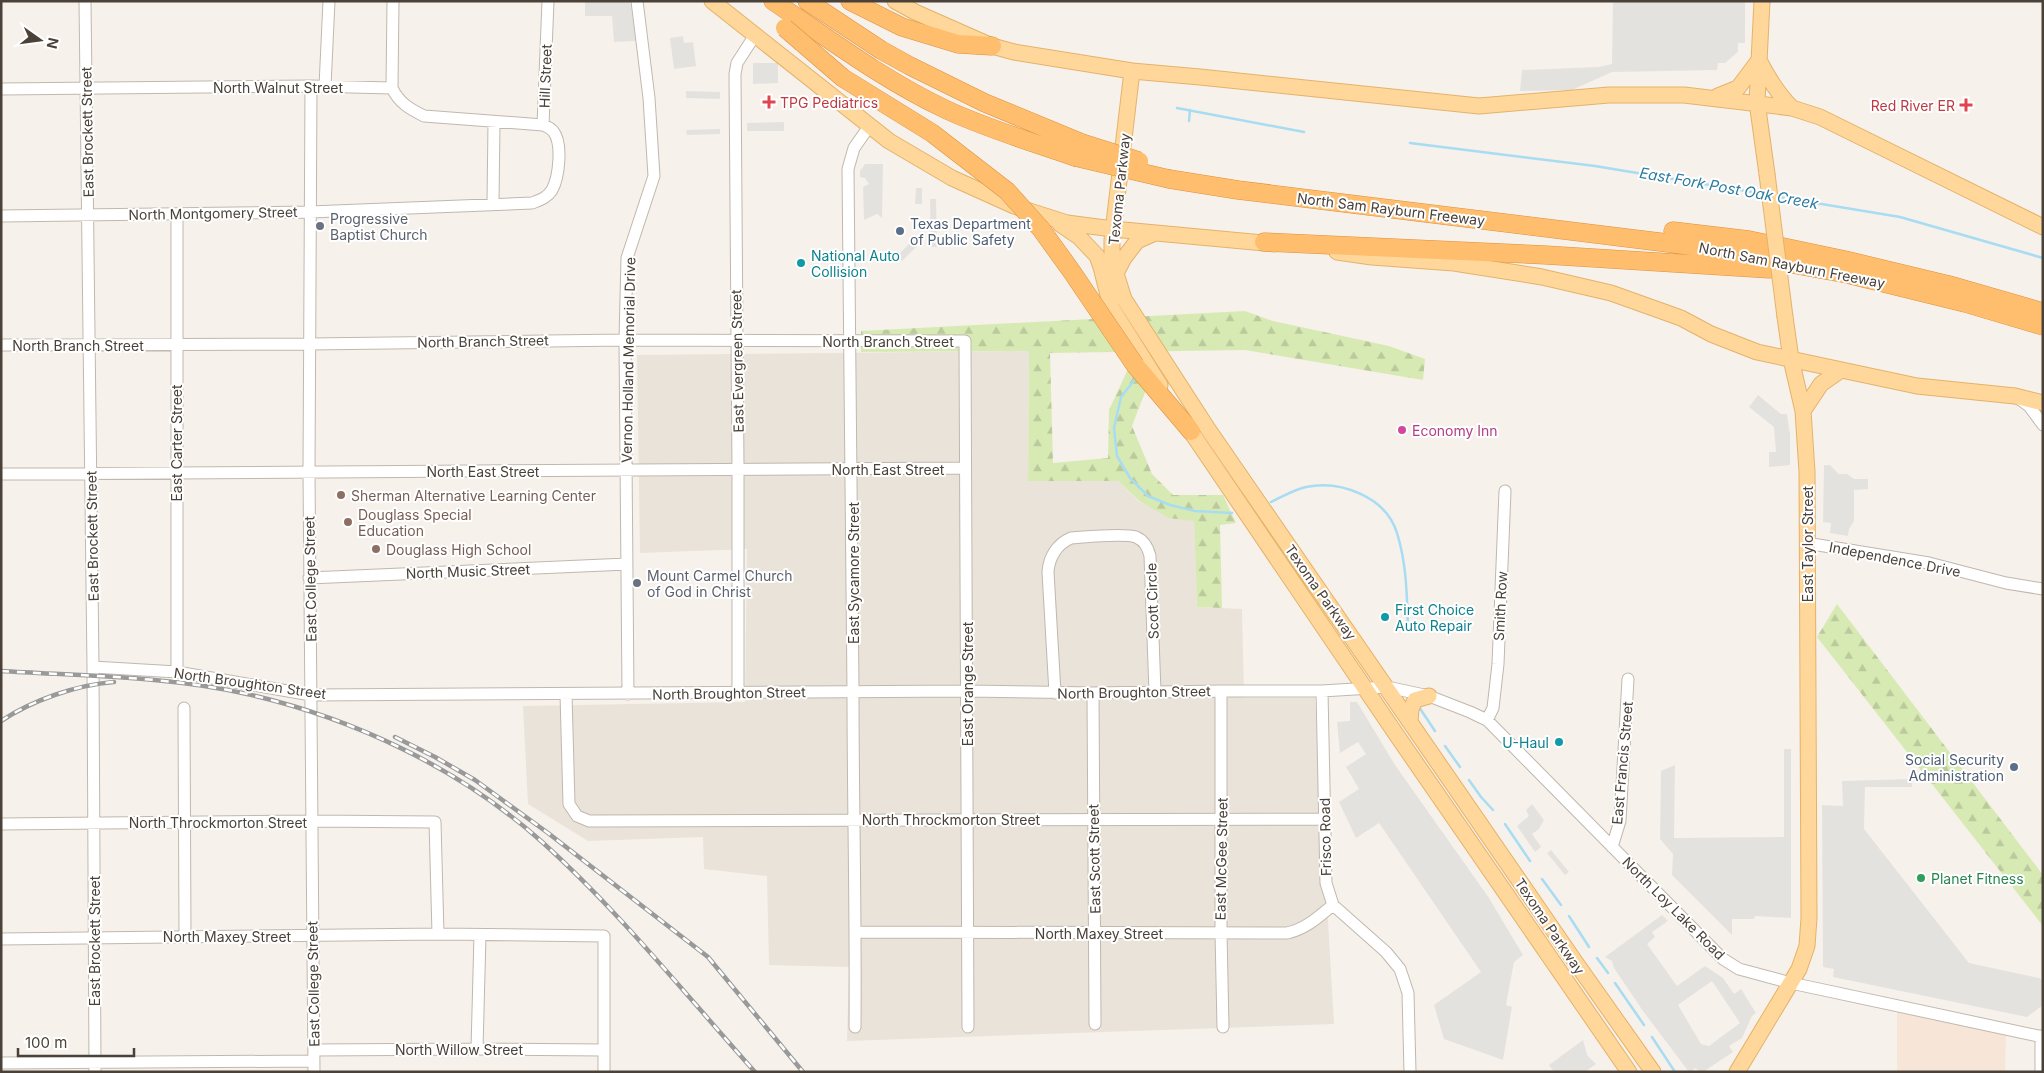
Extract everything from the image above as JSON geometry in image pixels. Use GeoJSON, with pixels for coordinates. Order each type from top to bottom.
{"type":"FeatureCollection","features":[{"type":"Feature","properties":{"kind":"highway"},"geometry":{"type":"LineString","coordinates":[[771,1],[785,28],[843,78],[932,133],[1007,191],[1041,228],[1135,365],[1191,431]]}},
{"type":"Feature","properties":{"kind":"highway","name":"North Sam Rayburn Freeway"},"geometry":{"type":"LineString","coordinates":[[771,1],[912,92],[947,110],[1005,134],[1079,150],[1238,190],[1700,247],[1847,274],[1965,303],[2043,326]]}},
{"type":"Feature","properties":{"kind":"highway","name":"North Sam Rayburn Freeway"},"geometry":{"type":"LineString","coordinates":[[807,1],[881,50],[910,66],[1079,150]]}},
{"type":"Feature","properties":{"kind":"highway"},"geometry":{"type":"LineString","coordinates":[[850,1],[909,30],[958,44],[992,46]]}},
{"type":"Feature","properties":{"kind":"highway","name":"North Sam Rayburn Freeway"},"geometry":{"type":"LineString","coordinates":[[1170,174],[1240,179],[1748,240],[1949,285],[2043,312]]}},
{"type":"Feature","properties":{"kind":"highway"},"geometry":{"type":"LineString","coordinates":[[1264,242],[1546,255],[1847,274]]}},
{"type":"Feature","properties":{"kind":"main road"},"geometry":{"type":"LineString","coordinates":[[712,1],[889,141],[952,178],[1014,206],[1067,223],[1113,230],[1264,242],[1372,257],[1454,262],[1542,277],[1611,293],[1681,318],[1738,345],[1791,359],[1917,386],[2015,396],[2043,403]]}},
{"type":"Feature","properties":{"kind":"main road"},"geometry":{"type":"LineString","coordinates":[[896,1],[930,19],[992,46],[1021,53],[1132,72],[1200,76],[1479,106],[1609,95],[1684,95],[1757,102],[1792,108],[1820,117],[2043,226]]}},
{"type":"Feature","properties":{"kind":"main road","name":"East Taylor Street"},"geometry":{"type":"LineString","coordinates":[[1737,1072],[1799,969],[1807,946],[1809,918],[1807,472],[1803,411],[1791,359],[1757,102],[1762,1]]}},
{"type":"Feature","properties":{"kind":"main road"},"geometry":{"type":"LineString","coordinates":[[1714,97],[1738,88],[1759,60],[1774,88],[1792,108]]}},
{"type":"Feature","properties":{"kind":"main road","name":"Texoma Parkway"},"geometry":{"type":"LineString","coordinates":[[1132,72],[1113,230],[1112,262],[1124,299],[1241,476],[1653,1072]]}},
{"type":"Feature","properties":{"kind":"main road","name":"Texoma Parkway"},"geometry":{"type":"LineString","coordinates":[[1052,218],[1089,246],[1102,267],[1111,307],[1191,431],[1366,690],[1629,1072]]}},
{"type":"Feature","properties":{"kind":"main road"},"geometry":{"type":"LineString","coordinates":[[1115,275],[1124,258],[1137,241],[1155,233]]}},
{"type":"Feature","properties":{"kind":"main road"},"geometry":{"type":"LineString","coordinates":[[1803,411],[1821,384],[1841,370]]}},
{"type":"Feature","properties":{"kind":"main road"},"geometry":{"type":"LineString","coordinates":[[1224,479],[1241,476]]}},
{"type":"Feature","properties":{"kind":"main road"},"geometry":{"type":"LineString","coordinates":[[1410,720],[1411,709],[1415,700],[1430,696]]}},
{"type":"Feature","properties":{"kind":"street","name":"East Brockett Street"},"geometry":{"type":"LineString","coordinates":[[85,1],[93,667],[95,1068]]}},
{"type":"Feature","properties":{"kind":"street"},"geometry":{"type":"LineString","coordinates":[[325,86],[329,1]]}},
{"type":"Feature","properties":{"kind":"street"},"geometry":{"type":"LineString","coordinates":[[393,1],[392,88],[397,99],[410,109],[424,116],[543,124]]}},
{"type":"Feature","properties":{"kind":"street","name":"Hill Street"},"geometry":{"type":"LineString","coordinates":[[543,199],[551,191],[556,179],[558,165],[558,142],[553,131],[543,124],[548,1]]}},
{"type":"Feature","properties":{"kind":"street","name":"Vernon Holland Memorial Drive"},"geometry":{"type":"LineString","coordinates":[[628,694],[626,258],[654,176],[649,98],[637,1]]}},
{"type":"Feature","properties":{"kind":"street","name":"East Evergreen Street"},"geometry":{"type":"LineString","coordinates":[[738,693],[735,74],[740,57],[755,35]]}},
{"type":"Feature","properties":{"kind":"street","name":"North Walnut Street"},"geometry":{"type":"LineString","coordinates":[[1,90],[311,86],[392,88]]}},
{"type":"Feature","properties":{"kind":"street","name":"East College Street"},"geometry":{"type":"LineString","coordinates":[[311,86],[309,578],[314,1061]]}},
{"type":"Feature","properties":{"kind":"street"},"geometry":{"type":"LineString","coordinates":[[493,203],[494,122]]}},
{"type":"Feature","properties":{"kind":"street","name":"East Sycamore Street"},"geometry":{"type":"LineString","coordinates":[[855,1027],[853,469],[848,169],[854,148],[870,125]]}},
{"type":"Feature","properties":{"kind":"street","name":"North Montgomery Street"},"geometry":{"type":"LineString","coordinates":[[1,216],[310,212],[493,203],[532,203],[543,199]]}},
{"type":"Feature","properties":{"kind":"street","name":"East Carter Street"},"geometry":{"type":"LineString","coordinates":[[177,215],[177,672]]}},
{"type":"Feature","properties":{"kind":"street","name":"North Branch Street"},"geometry":{"type":"LineString","coordinates":[[1,345],[89,346],[625,340],[965,341]]}},
{"type":"Feature","properties":{"kind":"street","name":"East Orange Street"},"geometry":{"type":"LineString","coordinates":[[965,341],[968,1027]]}},
{"type":"Feature","properties":{"kind":"street"},"geometry":{"type":"LineString","coordinates":[[2015,396],[2029,406],[2043,425]]}},
{"type":"Feature","properties":{"kind":"street","name":"North East Street"},"geometry":{"type":"LineString","coordinates":[[1,474],[965,468]]}},
{"type":"Feature","properties":{"kind":"street","name":"Smith Row"},"geometry":{"type":"LineString","coordinates":[[1487,720],[1493,708],[1498,664],[1505,491]]}},
{"type":"Feature","properties":{"kind":"street","name":"Scott Circle"},"geometry":{"type":"LineString","coordinates":[[1055,693],[1048,572],[1051,558],[1056,548],[1063,541],[1071,538],[1128,536],[1142,541],[1148,547],[1150,556],[1155,692]]}},
{"type":"Feature","properties":{"kind":"street","name":"Independence Drive"},"geometry":{"type":"LineString","coordinates":[[1806,543],[1929,563],[2006,583],[2043,589]]}},
{"type":"Feature","properties":{"kind":"street","name":"North Music Street"},"geometry":{"type":"LineString","coordinates":[[309,578],[628,564]]}},
{"type":"Feature","properties":{"kind":"street","name":"North Broughton Street"},"geometry":{"type":"LineString","coordinates":[[93,667],[177,672],[311,695],[967,691],[1093,693],[1221,690],[1322,691],[1366,690],[1387,687]]}},
{"type":"Feature","properties":{"kind":"street","name":"East Francis Street"},"geometry":{"type":"LineString","coordinates":[[1612,847],[1620,821],[1628,679]]}},
{"type":"Feature","properties":{"kind":"street","name":"North Loy Lake Road"},"geometry":{"type":"LineString","coordinates":[[1387,687],[1430,696],[1487,720],[1723,959],[1739,969],[1791,983],[2042,1037]]}},
{"type":"Feature","properties":{"kind":"street","name":"East McGee Street"},"geometry":{"type":"LineString","coordinates":[[1221,690],[1223,1027]]}},
{"type":"Feature","properties":{"kind":"street","name":"Frisco Road"},"geometry":{"type":"LineString","coordinates":[[1322,691],[1326,883],[1333,905]]}},
{"type":"Feature","properties":{"kind":"street","name":"East Scott Street"},"geometry":{"type":"LineString","coordinates":[[1093,693],[1095,1024]]}},
{"type":"Feature","properties":{"kind":"street","name":"North Throckmorton Street"},"geometry":{"type":"LineString","coordinates":[[566,694],[569,804],[577,816],[589,821],[1325,819]]}},
{"type":"Feature","properties":{"kind":"street"},"geometry":{"type":"LineString","coordinates":[[184,708],[185,936]]}},
{"type":"Feature","properties":{"kind":"street","name":"North Throckmorton Street"},"geometry":{"type":"LineString","coordinates":[[1,824],[94,822],[434,822],[438,934]]}},
{"type":"Feature","properties":{"kind":"street"},"geometry":{"type":"LineString","coordinates":[[1333,905],[1386,952],[1400,969],[1408,993],[1410,1072]]}},
{"type":"Feature","properties":{"kind":"street","name":"North Maxey Street"},"geometry":{"type":"LineString","coordinates":[[856,932],[1287,933],[1310,924],[1333,905]]}},
{"type":"Feature","properties":{"kind":"street","name":"North Maxey Street"},"geometry":{"type":"LineString","coordinates":[[1,939],[438,934],[604,936],[604,1050]]}},
{"type":"Feature","properties":{"kind":"street"},"geometry":{"type":"LineString","coordinates":[[477,1049],[480,935]]}},
{"type":"Feature","properties":{"kind":"street"},"geometry":{"type":"LineString","coordinates":[[2040,1072],[2042,1037]]}},
{"type":"Feature","properties":{"kind":"street","name":"North Willow Street"},"geometry":{"type":"LineString","coordinates":[[1,1063],[95,1068],[314,1061],[477,1049],[604,1050]]}},
{"type":"Feature","properties":{"kind":"street"},"geometry":{"type":"LineString","coordinates":[[604,1050],[604,1072]]}},
{"type":"Feature","properties":{"kind":"shaded area"},"geometry":{"type":"Polygon","coordinates":[[[585,1],[629,1],[636,41],[614,42],[612,16],[585,16],[585,1]]]}},
{"type":"Feature","properties":{"kind":"shaded area"},"geometry":{"type":"Polygon","coordinates":[[[1613,1],[1745,1],[1745,43],[1738,43],[1738,52],[1725,63],[1718,63],[1717,70],[1612,72],[1572,90],[1520,91],[1522,70],[1599,67],[1612,64],[1613,1]]]}},
{"type":"Feature","properties":{"kind":"shaded area"},"geometry":{"type":"Polygon","coordinates":[[[683,36],[684,43],[693,42],[696,66],[674,69],[670,38],[683,36]]]}},
{"type":"Feature","properties":{"kind":"shaded area"},"geometry":{"type":"Polygon","coordinates":[[[753,63],[778,63],[778,83],[753,84],[753,63]]]}},
{"type":"Feature","properties":{"kind":"shaded area"},"geometry":{"type":"Polygon","coordinates":[[[686,91],[720,92],[720,99],[686,98],[686,91]]]}},
{"type":"Feature","properties":{"kind":"shaded area"},"geometry":{"type":"Polygon","coordinates":[[[784,122],[784,131],[747,131],[747,123],[784,122]]]}},
{"type":"Feature","properties":{"kind":"shaded area"},"geometry":{"type":"Polygon","coordinates":[[[720,129],[720,134],[687,135],[686,130],[720,129]]]}},
{"type":"Feature","properties":{"kind":"shaded area"},"geometry":{"type":"Polygon","coordinates":[[[865,164],[883,164],[882,218],[877,214],[864,220],[863,187],[869,184],[865,178],[860,177],[860,171],[865,164]]]}},
{"type":"Feature","properties":{"kind":"shaded area"},"geometry":{"type":"Polygon","coordinates":[[[916,188],[922,188],[922,204],[915,204],[916,188]]]}},
{"type":"Feature","properties":{"kind":"shaded area"},"geometry":{"type":"Polygon","coordinates":[[[930,199],[936,199],[937,247],[931,247],[930,199]]]}},
{"type":"Feature","properties":{"kind":"shaded area"},"geometry":{"type":"Polygon","coordinates":[[[916,237],[921,242],[902,261],[897,256],[916,237]]]}},
{"type":"Feature","properties":{"kind":"shaded area"},"geometry":{"type":"Polygon","coordinates":[[[1029,351],[1028,480],[1118,481],[1139,502],[1194,520],[1197,607],[1242,609],[1244,698],[1315,698],[1334,1024],[847,1041],[849,967],[769,965],[767,876],[704,869],[703,837],[588,841],[528,804],[523,706],[745,702],[747,549],[640,553],[637,355],[1029,351]]]}},
{"type":"Feature","properties":{"kind":"shaded area"},"geometry":{"type":"Polygon","coordinates":[[[1758,395],[1781,414],[1787,414],[1790,435],[1790,465],[1769,467],[1769,452],[1776,452],[1774,427],[1749,407],[1758,395]]]}},
{"type":"Feature","properties":{"kind":"shaded area"},"geometry":{"type":"Polygon","coordinates":[[[1824,465],[1830,465],[1839,474],[1847,474],[1854,479],[1868,479],[1868,489],[1854,490],[1854,521],[1849,529],[1848,536],[1830,533],[1831,523],[1823,522],[1824,465]]]}},
{"type":"Feature","properties":{"kind":"shaded area"},"geometry":{"type":"Polygon","coordinates":[[[1350,702],[1357,702],[1395,765],[1489,898],[1523,955],[1514,962],[1506,1005],[1512,1007],[1503,1060],[1444,1039],[1434,1005],[1481,972],[1379,823],[1356,838],[1339,802],[1359,789],[1346,767],[1366,754],[1358,742],[1340,753],[1337,722],[1350,721],[1350,702]]]}},
{"type":"Feature","properties":{"kind":"shaded area"},"geometry":{"type":"Polygon","coordinates":[[[1784,749],[1791,749],[1791,918],[1755,916],[1754,919],[1732,919],[1732,935],[1672,875],[1673,854],[1660,839],[1661,771],[1675,765],[1674,838],[1784,837],[1784,749]]]}},
{"type":"Feature","properties":{"kind":"shaded area"},"geometry":{"type":"Polygon","coordinates":[[[1912,779],[1912,787],[1865,787],[1864,829],[1969,963],[2039,978],[2043,981],[2043,1005],[2027,1017],[1833,977],[1834,969],[1823,967],[1822,805],[1843,806],[1842,781],[1912,779]]]}},
{"type":"Feature","properties":{"kind":"shaded area"},"geometry":{"type":"Polygon","coordinates":[[[1532,804],[1544,820],[1539,829],[1532,834],[1541,847],[1535,852],[1517,826],[1529,816],[1526,810],[1532,804]]]}},
{"type":"Feature","properties":{"kind":"shaded area"},"geometry":{"type":"Polygon","coordinates":[[[1551,850],[1569,872],[1565,875],[1547,853],[1551,850]]]}},
{"type":"Feature","properties":{"kind":"shaded area"},"geometry":{"type":"Polygon","coordinates":[[[1662,915],[1668,921],[1652,932],[1655,937],[1647,944],[1677,986],[1705,966],[1723,978],[1734,994],[1741,989],[1756,1013],[1752,1016],[1742,1038],[1729,1046],[1733,1052],[1703,1072],[1699,1072],[1696,1068],[1689,1072],[1643,1011],[1614,968],[1612,961],[1605,957],[1662,915]],[[1712,981],[1678,1005],[1701,1044],[1709,1046],[1740,1023],[1712,981]]]}},
{"type":"Feature","properties":{"kind":"shaded area"},"geometry":{"type":"Polygon","coordinates":[[[1897,1011],[2006,1033],[2005,1072],[1897,1072],[1897,1011]]]}},
{"type":"Feature","properties":{"kind":"shaded area"},"geometry":{"type":"Polygon","coordinates":[[[1583,1040],[1587,1055],[1596,1064],[1585,1072],[1554,1072],[1549,1065],[1583,1040]]]}},
{"type":"Feature","properties":{"kind":"green space"},"geometry":{"type":"Polygon","coordinates":[[[1245,311],[1273,321],[1389,346],[1425,359],[1423,380],[1245,350],[1050,353],[1053,463],[1108,458],[1109,410],[1128,369],[1147,387],[1132,426],[1152,474],[1173,495],[1223,495],[1236,523],[1220,525],[1222,608],[1197,607],[1194,521],[1169,518],[1139,501],[1118,481],[1028,481],[1029,351],[861,352],[861,331],[1245,311]]]}},
{"type":"Feature","properties":{"kind":"green space"},"geometry":{"type":"Polygon","coordinates":[[[1837,604],[2043,875],[2043,926],[1817,637],[1837,604]]]}},
{"type":"Feature","properties":{"kind":"waterway","name":"East Fork Post Oak Creek"},"geometry":{"type":"LineString","coordinates":[[1177,108],[1304,132]]}},
{"type":"Feature","properties":{"kind":"waterway"},"geometry":{"type":"LineString","coordinates":[[1189,121],[1190,110]]}},
{"type":"Feature","properties":{"kind":"waterway","name":"East Fork Post Oak Creek"},"geometry":{"type":"LineString","coordinates":[[1410,143],[1595,166],[1764,194]]}},
{"type":"Feature","properties":{"kind":"waterway","name":"East Fork Post Oak Creek"},"geometry":{"type":"LineString","coordinates":[[1774,196],[1900,217],[2043,258]]}},
{"type":"Feature","properties":{"kind":"waterway"},"geometry":{"type":"LineString","coordinates":[[1136,378],[1121,397],[1114,428],[1117,456],[1130,478],[1148,496],[1170,505],[1195,511],[1232,513]]}},
{"type":"Feature","properties":{"kind":"waterway"},"geometry":{"type":"LineString","coordinates":[[1271,502],[1293,491],[1320,485],[1347,489],[1360,494],[1373,501],[1383,510],[1391,520],[1397,533],[1403,557],[1408,631]]}},
{"type":"Feature","properties":{"kind":"waterway"},"geometry":{"type":"LineString","coordinates":[[1419,707],[1435,731]]}},
{"type":"Feature","properties":{"kind":"waterway"},"geometry":{"type":"LineString","coordinates":[[1445,746],[1460,767]]}},
{"type":"Feature","properties":{"kind":"waterway"},"geometry":{"type":"LineString","coordinates":[[1469,780],[1493,810]]}},
{"type":"Feature","properties":{"kind":"waterway"},"geometry":{"type":"LineString","coordinates":[[1505,824],[1530,861]]}},
{"type":"Feature","properties":{"kind":"waterway"},"geometry":{"type":"LineString","coordinates":[[1542,879],[1561,905]]}},
{"type":"Feature","properties":{"kind":"waterway"},"geometry":{"type":"LineString","coordinates":[[1569,916],[1589,947]]}},
{"type":"Feature","properties":{"kind":"waterway"},"geometry":{"type":"LineString","coordinates":[[1597,958],[1608,973]]}},
{"type":"Feature","properties":{"kind":"waterway"},"geometry":{"type":"LineString","coordinates":[[1615,983],[1644,1025]]}},
{"type":"Feature","properties":{"kind":"waterway"},"geometry":{"type":"LineString","coordinates":[[1652,1037],[1675,1072]]}},
{"type":"Feature","properties":{"kind":"railway"},"geometry":{"type":"LineString","coordinates":[[1,671],[156,680],[217,688],[287,704],[365,732],[403,749],[475,791],[541,841],[625,924],[755,1072]]}},
{"type":"Feature","properties":{"kind":"railway"},"geometry":{"type":"LineString","coordinates":[[1,721],[27,706],[55,695],[85,686],[114,682]]}},
{"type":"Feature","properties":{"kind":"railway"},"geometry":{"type":"LineString","coordinates":[[395,737],[475,780],[548,833],[708,957],[803,1072]]}},
{"type":"Feature","properties":{"kind":"place","name":"TPG Pediatrics"},"geometry":{"type":"Point","coordinates":[769,102]}},
{"type":"Feature","properties":{"kind":"place","name":"Red River ER"},"geometry":{"type":"Point","coordinates":[1966,105]}},
{"type":"Feature","properties":{"kind":"place","name":"Progressive Baptist Church"},"geometry":{"type":"Point","coordinates":[320,226]}},
{"type":"Feature","properties":{"kind":"place","name":"Texas Department of Public Safety"},"geometry":{"type":"Point","coordinates":[900,231]}},
{"type":"Feature","properties":{"kind":"place","name":"National Auto Collision"},"geometry":{"type":"Point","coordinates":[801,263]}},
{"type":"Feature","properties":{"kind":"place","name":"Economy Inn"},"geometry":{"type":"Point","coordinates":[1402,430]}},
{"type":"Feature","properties":{"kind":"place","name":"Sherman Alternative Learning Center"},"geometry":{"type":"Point","coordinates":[341,495]}},
{"type":"Feature","properties":{"kind":"place","name":"Douglass Special Education"},"geometry":{"type":"Point","coordinates":[348,522]}},
{"type":"Feature","properties":{"kind":"place","name":"Douglass High School"},"geometry":{"type":"Point","coordinates":[376,549]}},
{"type":"Feature","properties":{"kind":"place","name":"Mount Carmel Church of God in Christ"},"geometry":{"type":"Point","coordinates":[637,583]}},
{"type":"Feature","properties":{"kind":"place","name":"First Choice Auto Repair"},"geometry":{"type":"Point","coordinates":[1385,617]}},
{"type":"Feature","properties":{"kind":"place","name":"U-Haul"},"geometry":{"type":"Point","coordinates":[1559,742]}},
{"type":"Feature","properties":{"kind":"place","name":"Social Security Administration"},"geometry":{"type":"Point","coordinates":[2014,767]}},
{"type":"Feature","properties":{"kind":"place","name":"Planet Fitness"},"geometry":{"type":"Point","coordinates":[1921,878]}}]}
